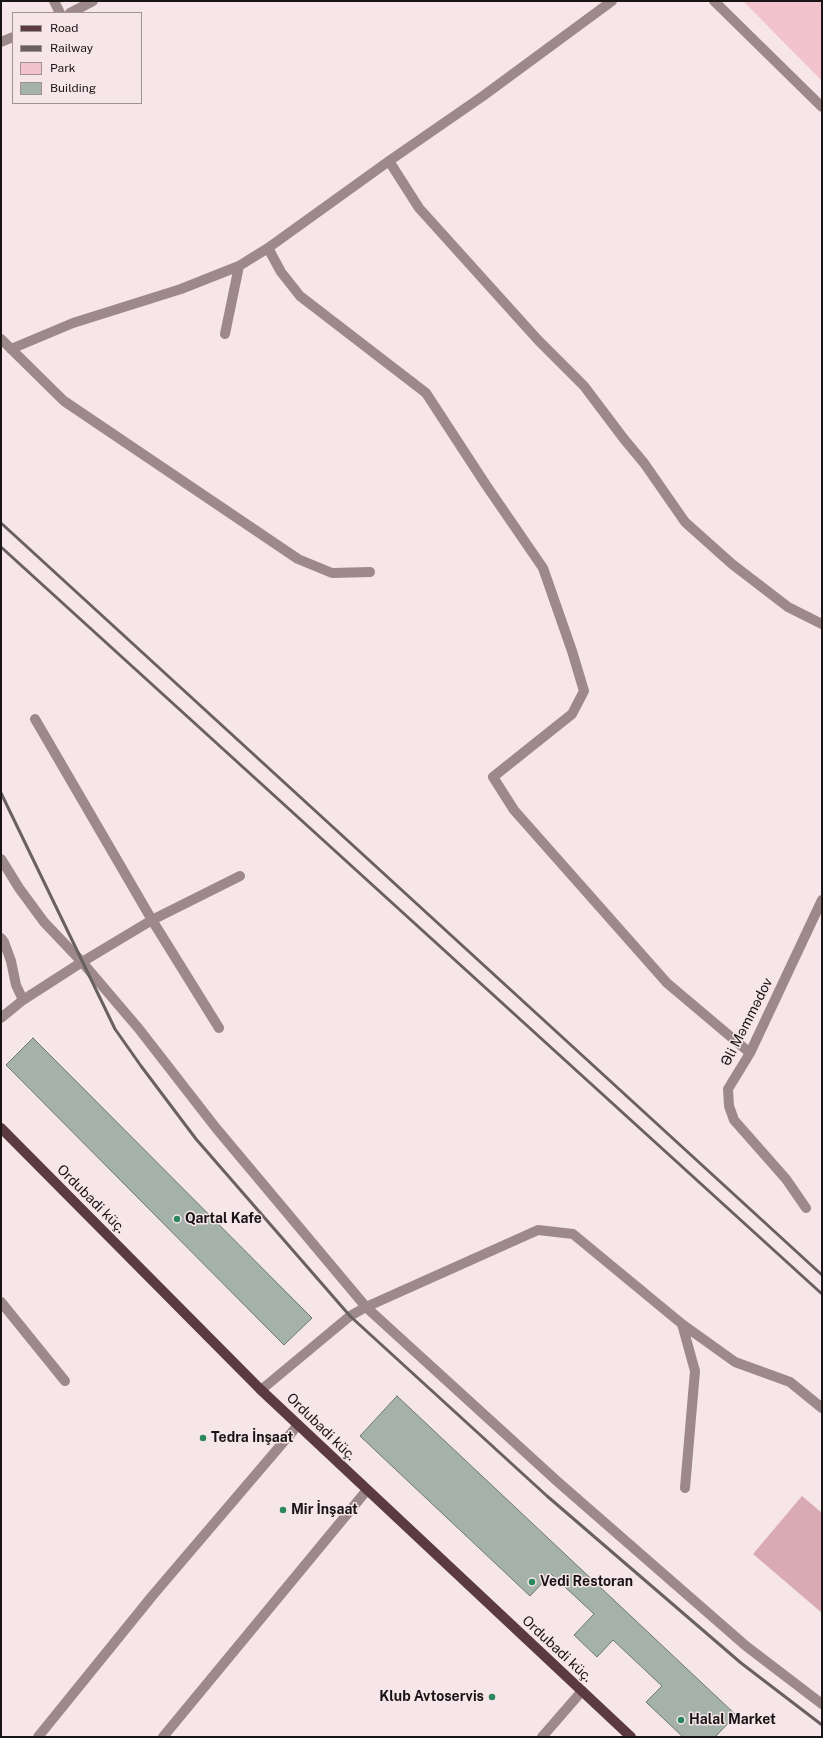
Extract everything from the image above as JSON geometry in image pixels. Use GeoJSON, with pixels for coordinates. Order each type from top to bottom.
{"type":"FeatureCollection","features":[{"type":"Feature","properties":{"kind":"main road","name":"Ordubadi küç."},"geometry":{"type":"LineString","coordinates":[[1,1128],[261,1390],[631,1737]]}},
{"type":"Feature","properties":{"kind":"street"},"geometry":{"type":"LineString","coordinates":[[54,1],[60,12]]}},
{"type":"Feature","properties":{"kind":"street"},"geometry":{"type":"LineString","coordinates":[[72,12],[93,1]]}},
{"type":"Feature","properties":{"kind":"street"},"geometry":{"type":"LineString","coordinates":[[11,349],[74,323],[182,289],[239,266],[268,248],[483,96],[612,1]]}},
{"type":"Feature","properties":{"kind":"street"},"geometry":{"type":"LineString","coordinates":[[714,1],[822,107]]}},
{"type":"Feature","properties":{"kind":"street"},"geometry":{"type":"LineString","coordinates":[[1,42],[12,37]]}},
{"type":"Feature","properties":{"kind":"street"},"geometry":{"type":"LineString","coordinates":[[389,161],[419,208],[538,340],[584,386],[644,463],[685,522],[732,564],[788,607],[822,624]]}},
{"type":"Feature","properties":{"kind":"street"},"geometry":{"type":"LineString","coordinates":[[268,248],[281,272],[300,296],[426,393],[486,485],[543,568],[572,651],[584,691],[572,714],[493,777],[514,810],[667,983],[750,1053]]}},
{"type":"Feature","properties":{"kind":"street"},"geometry":{"type":"LineString","coordinates":[[226,334],[239,266]]}},
{"type":"Feature","properties":{"kind":"street"},"geometry":{"type":"LineString","coordinates":[[1,339],[64,401],[298,559],[332,573],[370,572]]}},
{"type":"Feature","properties":{"kind":"street"},"geometry":{"type":"LineString","coordinates":[[36,719],[152,920],[219,1028]]}},
{"type":"Feature","properties":{"kind":"street"},"geometry":{"type":"LineString","coordinates":[[1,859],[19,888],[44,922],[82,962],[139,1029],[216,1128],[366,1307],[582,1503],[746,1646],[822,1704]]}},
{"type":"Feature","properties":{"kind":"street"},"geometry":{"type":"LineString","coordinates":[[1,1018],[23,1000],[152,920],[240,876]]}},
{"type":"Feature","properties":{"kind":"street","name":"Əli Məmmədov"},"geometry":{"type":"LineString","coordinates":[[806,1208],[786,1179],[734,1120],[729,1106],[728,1089],[750,1053],[822,900]]}},
{"type":"Feature","properties":{"kind":"street"},"geometry":{"type":"LineString","coordinates":[[1,938],[11,961],[16,985],[23,1000]]}},
{"type":"Feature","properties":{"kind":"street"},"geometry":{"type":"LineString","coordinates":[[261,1390],[350,1316],[366,1307],[538,1230],[573,1234],[682,1324],[735,1362],[790,1382],[822,1408]]}},
{"type":"Feature","properties":{"kind":"street"},"geometry":{"type":"LineString","coordinates":[[1,1302],[65,1381]]}},
{"type":"Feature","properties":{"kind":"street"},"geometry":{"type":"LineString","coordinates":[[682,1324],[695,1371],[685,1488]]}},
{"type":"Feature","properties":{"kind":"street"},"geometry":{"type":"LineString","coordinates":[[38,1737],[153,1595],[298,1425]]}},
{"type":"Feature","properties":{"kind":"street"},"geometry":{"type":"LineString","coordinates":[[163,1737],[367,1490]]}},
{"type":"Feature","properties":{"kind":"street"},"geometry":{"type":"LineString","coordinates":[[542,1737],[582,1691]]}},
{"type":"Feature","properties":{"kind":"green space"},"geometry":{"type":"Polygon","coordinates":[[[743,1],[822,1],[822,81],[743,1]]]}},
{"type":"Feature","properties":{"kind":"shaded area"},"geometry":{"type":"Polygon","coordinates":[[[802,1496],[822,1513],[822,1613],[753,1554],[802,1496]]]}},
{"type":"Feature","properties":{"kind":"building"},"geometry":{"type":"Polygon","coordinates":[[[33,1038],[312,1318],[284,1345],[6,1065],[33,1038]]]}},
{"type":"Feature","properties":{"kind":"building"},"geometry":{"type":"Polygon","coordinates":[[[397,1396],[736,1715],[715,1737],[683,1737],[646,1702],[662,1686],[613,1640],[597,1657],[574,1635],[594,1614],[551,1574],[530,1596],[360,1436],[397,1396]]]}},
{"type":"Feature","properties":{"kind":"railway"},"geometry":{"type":"LineString","coordinates":[[1,523],[822,1275]]}},
{"type":"Feature","properties":{"kind":"railway"},"geometry":{"type":"LineString","coordinates":[[1,547],[822,1294]]}},
{"type":"Feature","properties":{"kind":"railway"},"geometry":{"type":"LineString","coordinates":[[1,793],[115,1029],[196,1139],[350,1316],[547,1496],[741,1663],[822,1725]]}},
{"type":"Feature","properties":{"kind":"place","name":"Qartal Kafe"},"geometry":{"type":"Point","coordinates":[177,1219]}},
{"type":"Feature","properties":{"kind":"place","name":"Tedra İnşaat"},"geometry":{"type":"Point","coordinates":[203,1438]}},
{"type":"Feature","properties":{"kind":"place","name":"Mir İnşaat"},"geometry":{"type":"Point","coordinates":[283,1510]}},
{"type":"Feature","properties":{"kind":"place","name":"Vedi Restoran"},"geometry":{"type":"Point","coordinates":[532,1582]}},
{"type":"Feature","properties":{"kind":"place","name":"Klub Avtoservis"},"geometry":{"type":"Point","coordinates":[492,1697]}},
{"type":"Feature","properties":{"kind":"place","name":"Halal Market"},"geometry":{"type":"Point","coordinates":[681,1720]}}]}
